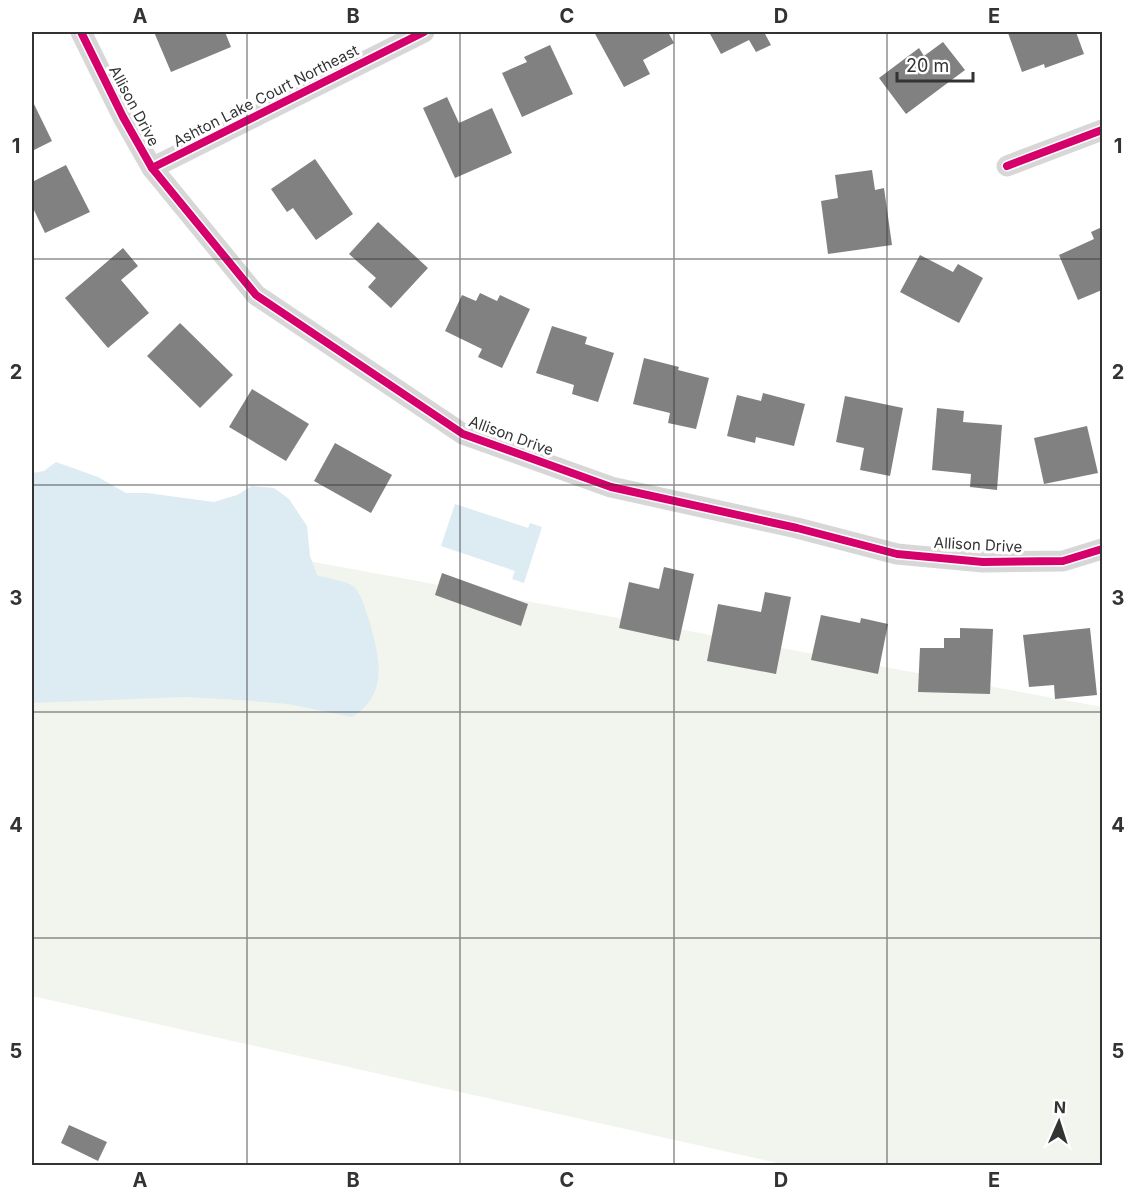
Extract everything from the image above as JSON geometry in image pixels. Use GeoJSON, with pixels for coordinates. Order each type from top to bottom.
{"type":"FeatureCollection","features":[{"type":"Feature","properties":{"kind":"street","name":"Allison Drive"},"geometry":{"type":"LineString","coordinates":[[81,32],[123,117],[152,168],[256,295],[463,434],[611,487],[797,528],[897,554],[983,562],[1063,561],[1102,549]]}},
{"type":"Feature","properties":{"kind":"street","name":"Ashton Lake Court Northeast"},"geometry":{"type":"LineString","coordinates":[[152,168],[424,32]]}},
{"type":"Feature","properties":{"kind":"street"},"geometry":{"type":"LineString","coordinates":[[1007,166],[1102,130]]}},
{"type":"Feature","properties":{"kind":"shaded area"},"geometry":{"type":"Polygon","coordinates":[[[56,462],[98,477],[126,493],[147,493],[214,502],[237,495],[252,486],[274,488],[289,499],[307,526],[310,556],[317,575],[353,586],[365,607],[376,647],[378,673],[377,686],[364,708],[352,717],[288,704],[185,697],[32,703],[32,473],[44,471],[56,462]]]}},
{"type":"Feature","properties":{"kind":"shaded area"},"geometry":{"type":"Polygon","coordinates":[[[455,504],[528,528],[530,523],[542,527],[524,583],[512,579],[515,571],[441,546],[455,504]]]}},
{"type":"Feature","properties":{"kind":"shaded area"},"geometry":{"type":"Polygon","coordinates":[[[32,512],[1102,707],[1102,1165],[786,1165],[32,996],[32,512]]]}},
{"type":"Feature","properties":{"kind":"building"},"geometry":{"type":"Polygon","coordinates":[[[154,32],[225,32],[231,47],[171,72],[154,32]]]}},
{"type":"Feature","properties":{"kind":"building"},"geometry":{"type":"Polygon","coordinates":[[[594,32],[668,32],[674,43],[643,60],[650,74],[624,87],[594,32]]]}},
{"type":"Feature","properties":{"kind":"building"},"geometry":{"type":"Polygon","coordinates":[[[709,32],[764,32],[771,45],[756,52],[749,40],[721,54],[709,32]]]}},
{"type":"Feature","properties":{"kind":"building"},"geometry":{"type":"Polygon","coordinates":[[[1076,32],[1084,54],[1045,68],[1044,64],[1022,72],[1008,33],[1076,32]]]}},
{"type":"Feature","properties":{"kind":"building"},"geometry":{"type":"Polygon","coordinates":[[[943,42],[965,70],[906,114],[879,78],[919,48],[924,56],[943,42]]]}},
{"type":"Feature","properties":{"kind":"building"},"geometry":{"type":"Polygon","coordinates":[[[550,45],[573,94],[522,117],[502,73],[527,62],[524,57],[550,45]]]}},
{"type":"Feature","properties":{"kind":"building"},"geometry":{"type":"Polygon","coordinates":[[[447,97],[459,123],[492,108],[512,153],[455,178],[423,108],[447,97]]]}},
{"type":"Feature","properties":{"kind":"building"},"geometry":{"type":"Polygon","coordinates":[[[32,100],[52,141],[32,151],[32,100]]]}},
{"type":"Feature","properties":{"kind":"building"},"geometry":{"type":"Polygon","coordinates":[[[315,159],[353,214],[316,240],[293,208],[287,212],[271,189],[315,159]]]}},
{"type":"Feature","properties":{"kind":"building"},"geometry":{"type":"Polygon","coordinates":[[[66,165],[90,212],[45,233],[32,206],[32,182],[66,165]]]}},
{"type":"Feature","properties":{"kind":"building"},"geometry":{"type":"Polygon","coordinates":[[[872,170],[875,190],[884,188],[892,245],[828,254],[821,201],[838,198],[835,175],[872,170]]]}},
{"type":"Feature","properties":{"kind":"building"},"geometry":{"type":"Polygon","coordinates":[[[378,222],[428,268],[391,308],[368,287],[376,278],[349,254],[378,222]]]}},
{"type":"Feature","properties":{"kind":"building"},"geometry":{"type":"Polygon","coordinates":[[[1102,227],[1102,290],[1078,300],[1059,255],[1094,239],[1091,232],[1102,227]]]}},
{"type":"Feature","properties":{"kind":"building"},"geometry":{"type":"Polygon","coordinates":[[[123,248],[138,266],[121,280],[149,313],[108,348],[65,298],[123,248]]]}},
{"type":"Feature","properties":{"kind":"building"},"geometry":{"type":"Polygon","coordinates":[[[920,255],[953,272],[958,264],[983,278],[959,323],[900,292],[920,255]]]}},
{"type":"Feature","properties":{"kind":"building"},"geometry":{"type":"Polygon","coordinates":[[[480,293],[497,301],[500,295],[530,309],[502,368],[478,357],[482,349],[445,331],[462,295],[476,301],[480,293]]]}},
{"type":"Feature","properties":{"kind":"building"},"geometry":{"type":"Polygon","coordinates":[[[180,323],[233,375],[200,408],[147,356],[180,323]]]}},
{"type":"Feature","properties":{"kind":"building"},"geometry":{"type":"Polygon","coordinates":[[[552,326],[587,337],[585,344],[614,353],[598,402],[572,394],[574,385],[536,373],[552,326]]]}},
{"type":"Feature","properties":{"kind":"building"},"geometry":{"type":"Polygon","coordinates":[[[644,358],[709,378],[696,429],[668,423],[670,413],[633,404],[644,358]]]}},
{"type":"Feature","properties":{"kind":"building"},"geometry":{"type":"Polygon","coordinates":[[[252,389],[309,424],[286,461],[229,427],[252,389]]]}},
{"type":"Feature","properties":{"kind":"building"},"geometry":{"type":"Polygon","coordinates":[[[763,393],[805,404],[794,446],[756,437],[755,443],[727,436],[737,395],[761,401],[763,393]]]}},
{"type":"Feature","properties":{"kind":"building"},"geometry":{"type":"Polygon","coordinates":[[[845,396],[903,408],[890,476],[860,470],[864,448],[836,442],[845,396]]]}},
{"type":"Feature","properties":{"kind":"building"},"geometry":{"type":"Polygon","coordinates":[[[937,408],[964,411],[963,422],[1002,425],[997,490],[970,487],[971,474],[932,470],[937,408]]]}},
{"type":"Feature","properties":{"kind":"building"},"geometry":{"type":"Polygon","coordinates":[[[1087,426],[1098,473],[1044,484],[1034,438],[1087,426]]]}},
{"type":"Feature","properties":{"kind":"building"},"geometry":{"type":"Polygon","coordinates":[[[335,443],[392,475],[371,513],[314,481],[335,443]]]}},
{"type":"Feature","properties":{"kind":"building"},"geometry":{"type":"Polygon","coordinates":[[[664,567],[694,574],[679,641],[619,628],[629,582],[659,589],[664,567]]]}},
{"type":"Feature","properties":{"kind":"building"},"geometry":{"type":"Polygon","coordinates":[[[442,573],[528,604],[521,626],[435,595],[442,573]]]}},
{"type":"Feature","properties":{"kind":"building"},"geometry":{"type":"Polygon","coordinates":[[[765,592],[791,597],[776,674],[707,661],[718,604],[761,612],[765,592]]]}},
{"type":"Feature","properties":{"kind":"building"},"geometry":{"type":"Polygon","coordinates":[[[821,615],[860,623],[861,618],[888,624],[878,674],[811,660],[821,615]]]}},
{"type":"Feature","properties":{"kind":"building"},"geometry":{"type":"Polygon","coordinates":[[[960,628],[993,629],[990,694],[918,692],[920,648],[944,648],[944,638],[960,638],[960,628]]]}},
{"type":"Feature","properties":{"kind":"building"},"geometry":{"type":"Polygon","coordinates":[[[1090,628],[1097,695],[1055,699],[1054,685],[1029,687],[1023,635],[1090,628]]]}},
{"type":"Feature","properties":{"kind":"building"},"geometry":{"type":"Polygon","coordinates":[[[69,1125],[107,1142],[98,1161],[61,1143],[69,1125]]]}},
{"type":"Feature","properties":{"kind":"cycle path"},"geometry":{"type":"LineString","coordinates":[[81,32],[123,117],[152,168],[256,295],[463,434],[611,487],[797,528],[897,554],[983,562],[1063,561],[1102,549]]}},
{"type":"Feature","properties":{"kind":"cycle path"},"geometry":{"type":"LineString","coordinates":[[152,168],[424,32]]}},
{"type":"Feature","properties":{"kind":"cycle path"},"geometry":{"type":"LineString","coordinates":[[1007,166],[1102,130]]}}]}
